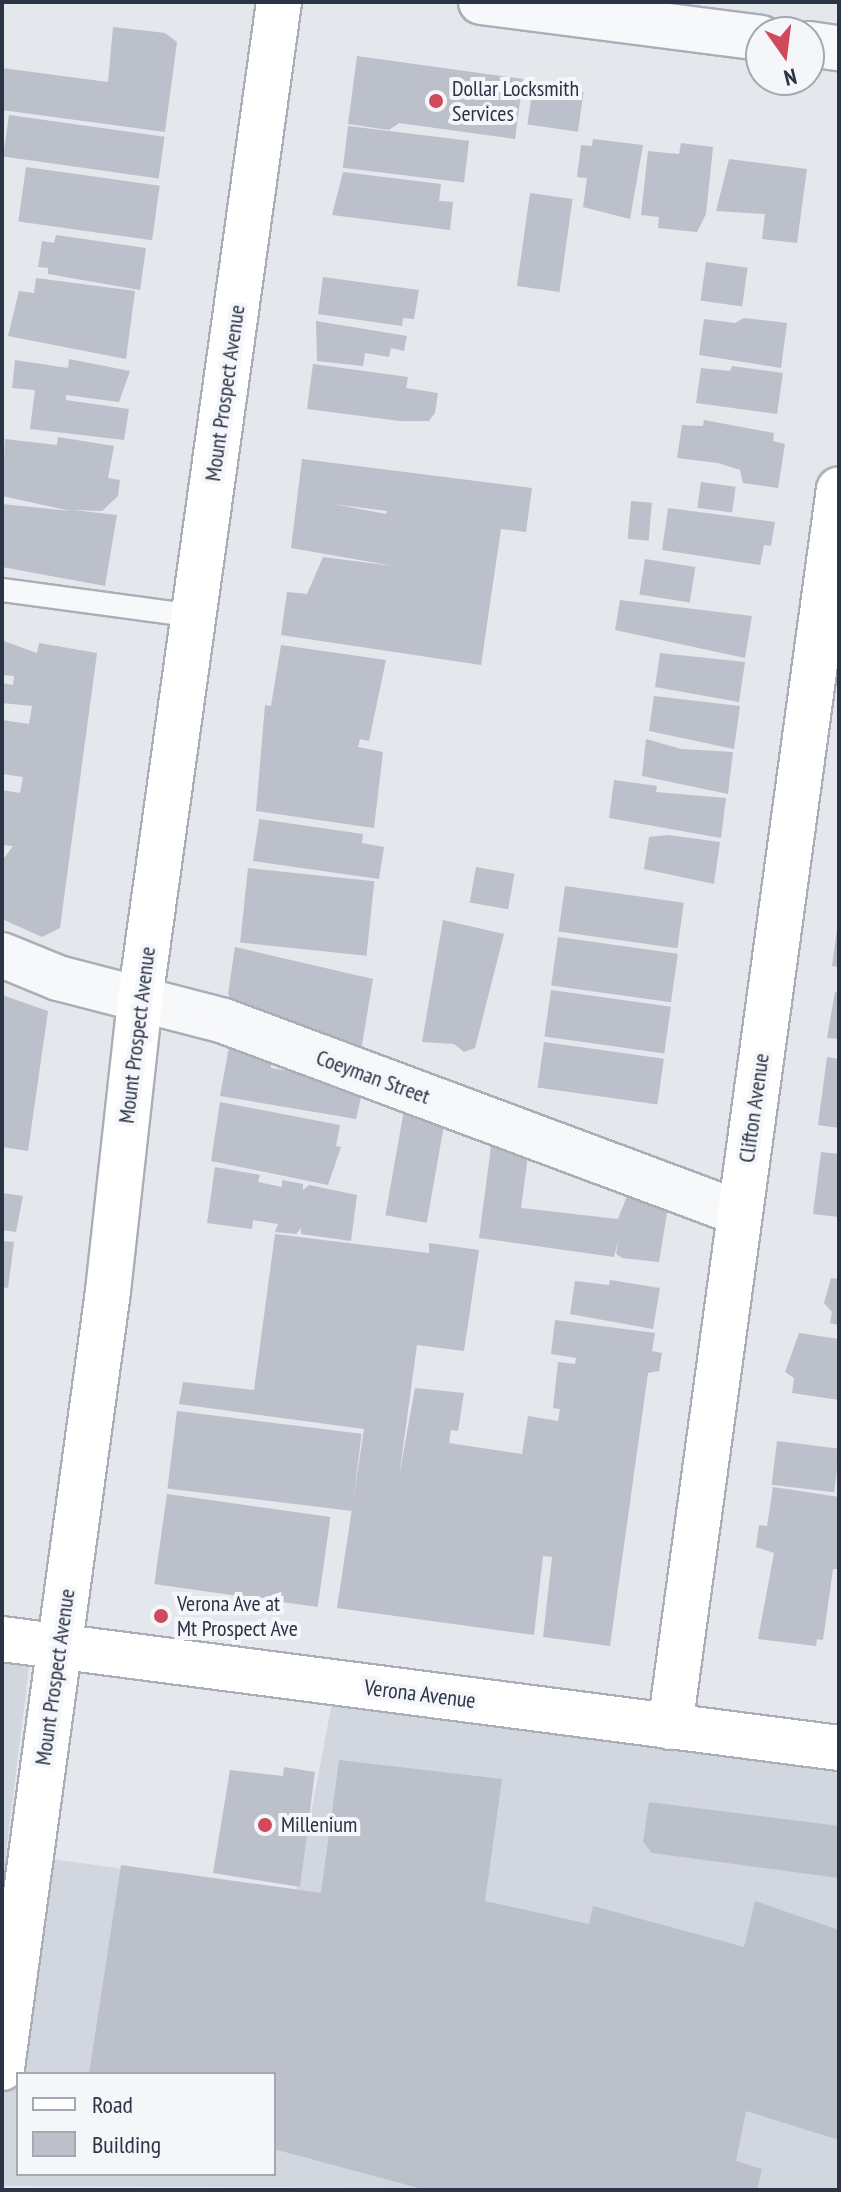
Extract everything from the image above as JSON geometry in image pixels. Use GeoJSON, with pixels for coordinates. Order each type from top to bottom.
{"type":"FeatureCollection","features":[{"type":"Feature","properties":{"kind":"street","name":"Mount Prospect Avenue"},"geometry":{"type":"LineString","coordinates":[[2,2068],[59,1647],[140,1000],[279,2]]}},
{"type":"Feature","properties":{"kind":"street"},"geometry":{"type":"LineString","coordinates":[[489,3],[745,36]]}},
{"type":"Feature","properties":{"kind":"street","name":"Clifton Avenue"},"geometry":{"type":"LineString","coordinates":[[670,1727],[839,489]]}},
{"type":"Feature","properties":{"kind":"street","name":"Coeyman Street"},"geometry":{"type":"LineString","coordinates":[[2,955],[140,1000],[224,1021],[739,1213]]}},
{"type":"Feature","properties":{"kind":"street","name":"Verona Avenue"},"geometry":{"type":"LineString","coordinates":[[2,1639],[839,1748]]}},
{"type":"Feature","properties":{"kind":"lane"},"geometry":{"type":"LineString","coordinates":[[2,590],[194,616]]}},
{"type":"Feature","properties":{"kind":"shaded area"},"geometry":{"type":"Polygon","coordinates":[[[2,1632],[33,1635],[6,1853],[296,1892],[336,1682],[839,1748],[839,2190],[2,2186],[2,1632]]]}},
{"type":"Feature","properties":{"kind":"building"},"geometry":{"type":"Polygon","coordinates":[[[113,27],[165,33],[177,42],[165,132],[2,110],[2,68],[108,82],[113,27]]]}},
{"type":"Feature","properties":{"kind":"building","name":"Dollar Locksmith Services"},"geometry":{"type":"Polygon","coordinates":[[[357,56],[523,79],[515,139],[399,123],[389,130],[348,124],[357,56]]]}},
{"type":"Feature","properties":{"kind":"building"},"geometry":{"type":"Polygon","coordinates":[[[533,85],[584,92],[578,132],[527,125],[533,85]]]}},
{"type":"Feature","properties":{"kind":"building"},"geometry":{"type":"Polygon","coordinates":[[[9,115],[164,137],[159,178],[3,157],[9,115]]]}},
{"type":"Feature","properties":{"kind":"building"},"geometry":{"type":"Polygon","coordinates":[[[348,126],[469,141],[464,183],[343,168],[348,126]]]}},
{"type":"Feature","properties":{"kind":"building"},"geometry":{"type":"Polygon","coordinates":[[[593,139],[643,145],[630,219],[583,207],[587,178],[577,177],[581,145],[592,146],[593,139]]]}},
{"type":"Feature","properties":{"kind":"building"},"geometry":{"type":"Polygon","coordinates":[[[681,143],[713,147],[706,214],[697,232],[658,228],[659,217],[641,215],[648,151],[679,154],[681,143]]]}},
{"type":"Feature","properties":{"kind":"building"},"geometry":{"type":"Polygon","coordinates":[[[729,159],[807,169],[797,243],[762,239],[765,214],[716,211],[729,159]]]}},
{"type":"Feature","properties":{"kind":"building"},"geometry":{"type":"Polygon","coordinates":[[[26,167],[160,186],[152,240],[18,221],[26,167]]]}},
{"type":"Feature","properties":{"kind":"building"},"geometry":{"type":"Polygon","coordinates":[[[343,172],[441,184],[439,201],[453,202],[450,230],[332,215],[343,172]]]}},
{"type":"Feature","properties":{"kind":"building"},"geometry":{"type":"Polygon","coordinates":[[[530,193],[573,199],[559,292],[517,286],[530,193]]]}},
{"type":"Feature","properties":{"kind":"building"},"geometry":{"type":"Polygon","coordinates":[[[56,235],[146,248],[140,290],[48,274],[48,268],[38,267],[42,241],[54,243],[56,235]]]}},
{"type":"Feature","properties":{"kind":"building"},"geometry":{"type":"Polygon","coordinates":[[[706,262],[748,268],[742,306],[701,301],[706,262]]]}},
{"type":"Feature","properties":{"kind":"building"},"geometry":{"type":"Polygon","coordinates":[[[323,277],[419,290],[414,319],[403,318],[402,326],[318,314],[323,277]]]}},
{"type":"Feature","properties":{"kind":"building"},"geometry":{"type":"Polygon","coordinates":[[[36,278],[135,291],[126,359],[8,336],[19,291],[34,293],[36,278]]]}},
{"type":"Feature","properties":{"kind":"building"},"geometry":{"type":"Polygon","coordinates":[[[744,318],[787,323],[781,368],[699,355],[704,319],[735,323],[744,318]]]}},
{"type":"Feature","properties":{"kind":"building"},"geometry":{"type":"Polygon","coordinates":[[[316,321],[407,336],[404,351],[391,348],[389,357],[365,353],[363,366],[317,361],[316,321]]]}},
{"type":"Feature","properties":{"kind":"building"},"geometry":{"type":"Polygon","coordinates":[[[69,359],[130,371],[119,402],[66,395],[66,400],[129,409],[124,440],[30,429],[35,390],[12,388],[15,360],[68,368],[69,359]]]}},
{"type":"Feature","properties":{"kind":"building"},"geometry":{"type":"Polygon","coordinates":[[[313,364],[408,377],[406,388],[438,393],[435,413],[429,421],[400,421],[307,409],[313,364]]]}},
{"type":"Feature","properties":{"kind":"building"},"geometry":{"type":"Polygon","coordinates":[[[732,366],[783,373],[777,414],[696,403],[701,368],[730,371],[732,366]]]}},
{"type":"Feature","properties":{"kind":"building"},"geometry":{"type":"Polygon","coordinates":[[[704,420],[774,433],[773,441],[785,444],[778,488],[743,483],[740,470],[718,463],[677,458],[682,425],[703,426],[704,420]]]}},
{"type":"Feature","properties":{"kind":"building"},"geometry":{"type":"Polygon","coordinates":[[[58,437],[114,446],[108,478],[120,480],[118,496],[102,511],[73,510],[117,515],[105,586],[2,567],[2,504],[71,511],[2,496],[5,439],[57,445],[58,437]]]}},
{"type":"Feature","properties":{"kind":"building"},"geometry":{"type":"Polygon","coordinates":[[[302,459],[532,488],[526,532],[501,529],[481,665],[281,635],[287,592],[307,594],[323,557],[394,566],[291,548],[302,459]],[[333,504],[386,514],[387,511],[333,504]]]}},
{"type":"Feature","properties":{"kind":"building"},"geometry":{"type":"Polygon","coordinates":[[[701,482],[736,487],[732,513],[697,508],[701,482]]]}},
{"type":"Feature","properties":{"kind":"building"},"geometry":{"type":"Polygon","coordinates":[[[631,501],[652,503],[649,541],[628,539],[631,501]]]}},
{"type":"Feature","properties":{"kind":"building"},"geometry":{"type":"Polygon","coordinates":[[[668,508],[775,522],[771,546],[764,545],[760,565],[662,550],[668,508]]]}},
{"type":"Feature","properties":{"kind":"building"},"geometry":{"type":"Polygon","coordinates":[[[645,559],[695,567],[690,603],[639,595],[645,559]]]}},
{"type":"Feature","properties":{"kind":"building"},"geometry":{"type":"Polygon","coordinates":[[[620,600],[752,616],[745,658],[615,630],[620,600]]]}},
{"type":"Feature","properties":{"kind":"building"},"geometry":{"type":"Polygon","coordinates":[[[4,641],[37,653],[39,643],[97,653],[60,928],[42,937],[2,919],[2,861],[13,846],[2,845],[2,790],[20,793],[23,777],[3,774],[2,720],[29,724],[32,706],[2,703],[2,683],[13,685],[14,676],[2,675],[4,641]]]}},
{"type":"Feature","properties":{"kind":"building"},"geometry":{"type":"Polygon","coordinates":[[[281,645],[386,660],[369,741],[360,739],[358,747],[383,752],[374,828],[256,811],[265,705],[271,706],[281,645]]]}},
{"type":"Feature","properties":{"kind":"building"},"geometry":{"type":"Polygon","coordinates":[[[660,653],[745,662],[739,702],[655,687],[660,653]]]}},
{"type":"Feature","properties":{"kind":"building"},"geometry":{"type":"Polygon","coordinates":[[[654,696],[740,706],[734,749],[649,731],[654,696]]]}},
{"type":"Feature","properties":{"kind":"building"},"geometry":{"type":"Polygon","coordinates":[[[646,739],[681,749],[733,752],[728,794],[642,776],[646,739]]]}},
{"type":"Feature","properties":{"kind":"building"},"geometry":{"type":"Polygon","coordinates":[[[614,780],[657,786],[656,792],[726,798],[721,838],[609,818],[614,780]]]}},
{"type":"Feature","properties":{"kind":"building"},"geometry":{"type":"Polygon","coordinates":[[[259,819],[363,834],[362,843],[384,847],[379,879],[253,861],[259,819]]]}},
{"type":"Feature","properties":{"kind":"building"},"geometry":{"type":"Polygon","coordinates":[[[668,835],[720,842],[714,884],[644,869],[649,837],[668,835]]]}},
{"type":"Feature","properties":{"kind":"building"},"geometry":{"type":"Polygon","coordinates":[[[476,867],[514,874],[508,909],[470,902],[476,867]]]}},
{"type":"Feature","properties":{"kind":"building"},"geometry":{"type":"Polygon","coordinates":[[[248,868],[374,881],[366,956],[240,943],[248,868]]]}},
{"type":"Feature","properties":{"kind":"building"},"geometry":{"type":"Polygon","coordinates":[[[565,886],[684,903],[677,948],[559,932],[565,886]]]}},
{"type":"Feature","properties":{"kind":"building"},"geometry":{"type":"Polygon","coordinates":[[[443,920],[504,934],[475,1048],[464,1052],[454,1044],[422,1042],[443,920]]]}},
{"type":"Feature","properties":{"kind":"building"},"geometry":{"type":"Polygon","coordinates":[[[839,929],[839,967],[832,966],[839,929]]]}},
{"type":"Feature","properties":{"kind":"building"},"geometry":{"type":"Polygon","coordinates":[[[558,937],[678,954],[671,1002],[551,986],[558,937]]]}},
{"type":"Feature","properties":{"kind":"building"},"geometry":{"type":"Polygon","coordinates":[[[235,947],[373,979],[360,1057],[237,1009],[228,994],[235,947]]]}},
{"type":"Feature","properties":{"kind":"building"},"geometry":{"type":"Polygon","coordinates":[[[551,990],[671,1007],[664,1053],[544,1037],[551,990]]]}},
{"type":"Feature","properties":{"kind":"building"},"geometry":{"type":"Polygon","coordinates":[[[835,992],[839,993],[839,1039],[827,1038],[835,992]]]}},
{"type":"Feature","properties":{"kind":"building"},"geometry":{"type":"Polygon","coordinates":[[[2,995],[48,1011],[28,1151],[2,1147],[2,995]]]}},
{"type":"Feature","properties":{"kind":"building"},"geometry":{"type":"Polygon","coordinates":[[[544,1042],[664,1059],[657,1104],[538,1088],[544,1042]]]}},
{"type":"Feature","properties":{"kind":"building"},"geometry":{"type":"Polygon","coordinates":[[[229,1047],[271,1058],[271,1068],[316,1075],[362,1093],[356,1119],[220,1096],[229,1047]]]}},
{"type":"Feature","properties":{"kind":"building"},"geometry":{"type":"Polygon","coordinates":[[[827,1057],[839,1059],[839,1128],[818,1125],[827,1057]]]}},
{"type":"Feature","properties":{"kind":"building"},"geometry":{"type":"Polygon","coordinates":[[[220,1102],[340,1125],[336,1146],[341,1147],[328,1185],[211,1161],[220,1102]]]}},
{"type":"Feature","properties":{"kind":"building"},"geometry":{"type":"Polygon","coordinates":[[[404,1110],[445,1117],[427,1223],[385,1215],[404,1110]]]}},
{"type":"Feature","properties":{"kind":"building"},"geometry":{"type":"Polygon","coordinates":[[[492,1139],[528,1156],[521,1208],[618,1219],[627,1196],[668,1207],[659,1262],[622,1258],[616,1254],[619,1237],[614,1257],[479,1238],[492,1139]]]}},
{"type":"Feature","properties":{"kind":"building"},"geometry":{"type":"Polygon","coordinates":[[[821,1152],[839,1154],[839,1217],[813,1214],[821,1152]]]}},
{"type":"Feature","properties":{"kind":"building"},"geometry":{"type":"Polygon","coordinates":[[[215,1167],[260,1175],[258,1182],[282,1187],[282,1180],[303,1184],[303,1190],[309,1185],[357,1195],[351,1241],[301,1234],[301,1228],[296,1234],[275,1232],[278,1224],[253,1220],[252,1229],[207,1223],[215,1167]]]}},
{"type":"Feature","properties":{"kind":"building"},"geometry":{"type":"Polygon","coordinates":[[[2,1193],[23,1196],[16,1232],[2,1230],[2,1193]]]}},
{"type":"Feature","properties":{"kind":"building"},"geometry":{"type":"Polygon","coordinates":[[[275,1234],[429,1253],[429,1243],[479,1250],[464,1351],[417,1345],[399,1477],[415,1388],[464,1393],[458,1431],[451,1430],[449,1443],[522,1454],[528,1416],[558,1421],[560,1409],[553,1408],[558,1362],[575,1364],[576,1358],[551,1354],[555,1320],[655,1333],[652,1351],[662,1353],[659,1371],[648,1373],[610,1646],[543,1637],[552,1557],[543,1556],[534,1635],[337,1608],[364,1429],[179,1404],[183,1382],[254,1390],[275,1234]]]}},
{"type":"Feature","properties":{"kind":"building"},"geometry":{"type":"Polygon","coordinates":[[[2,1241],[14,1242],[8,1288],[2,1287],[2,1241]]]}},
{"type":"Feature","properties":{"kind":"building"},"geometry":{"type":"Polygon","coordinates":[[[831,1278],[839,1279],[839,1325],[830,1323],[832,1312],[824,1303],[831,1278]]]}},
{"type":"Feature","properties":{"kind":"building"},"geometry":{"type":"Polygon","coordinates":[[[610,1280],[660,1288],[653,1329],[570,1314],[575,1281],[609,1285],[610,1280]]]}},
{"type":"Feature","properties":{"kind":"building"},"geometry":{"type":"Polygon","coordinates":[[[799,1333],[839,1339],[839,1400],[792,1393],[794,1378],[785,1372],[799,1333]]]}},
{"type":"Feature","properties":{"kind":"building"},"geometry":{"type":"Polygon","coordinates":[[[177,1411],[362,1434],[352,1511],[167,1488],[177,1411]]]}},
{"type":"Feature","properties":{"kind":"building"},"geometry":{"type":"Polygon","coordinates":[[[777,1441],[839,1449],[834,1492],[772,1485],[777,1441]]]}},
{"type":"Feature","properties":{"kind":"building"},"geometry":{"type":"Polygon","coordinates":[[[773,1487],[839,1497],[839,1569],[833,1569],[823,1640],[817,1639],[816,1646],[758,1639],[774,1553],[756,1547],[759,1525],[767,1526],[773,1487]]]}},
{"type":"Feature","properties":{"kind":"building"},"geometry":{"type":"Polygon","coordinates":[[[167,1494],[330,1517],[318,1607],[154,1584],[167,1494]]]}},
{"type":"Feature","properties":{"kind":"building"},"geometry":{"type":"Polygon","coordinates":[[[339,1760],[502,1779],[485,1901],[589,1924],[593,1906],[744,1947],[755,1901],[839,1930],[839,2140],[746,2111],[736,2161],[762,2169],[757,2190],[426,2190],[276,2150],[276,2072],[89,2072],[121,1865],[321,1893],[339,1760]]]}},
{"type":"Feature","properties":{"kind":"building","name":"Millenium"},"geometry":{"type":"Polygon","coordinates":[[[284,1767],[315,1772],[300,1887],[213,1873],[230,1770],[283,1776],[284,1767]]]}},
{"type":"Feature","properties":{"kind":"building"},"geometry":{"type":"Polygon","coordinates":[[[649,1802],[839,1826],[839,1878],[652,1853],[643,1842],[649,1802]]]}},
{"type":"Feature","properties":{"kind":"place","name":"Dollar Locksmith Services"},"geometry":{"type":"Point","coordinates":[436,101]}},
{"type":"Feature","properties":{"kind":"place","name":"Verona Ave at Mt Prospect Ave"},"geometry":{"type":"Point","coordinates":[161,1616]}},
{"type":"Feature","properties":{"kind":"place","name":"Millenium"},"geometry":{"type":"Point","coordinates":[265,1825]}}]}
